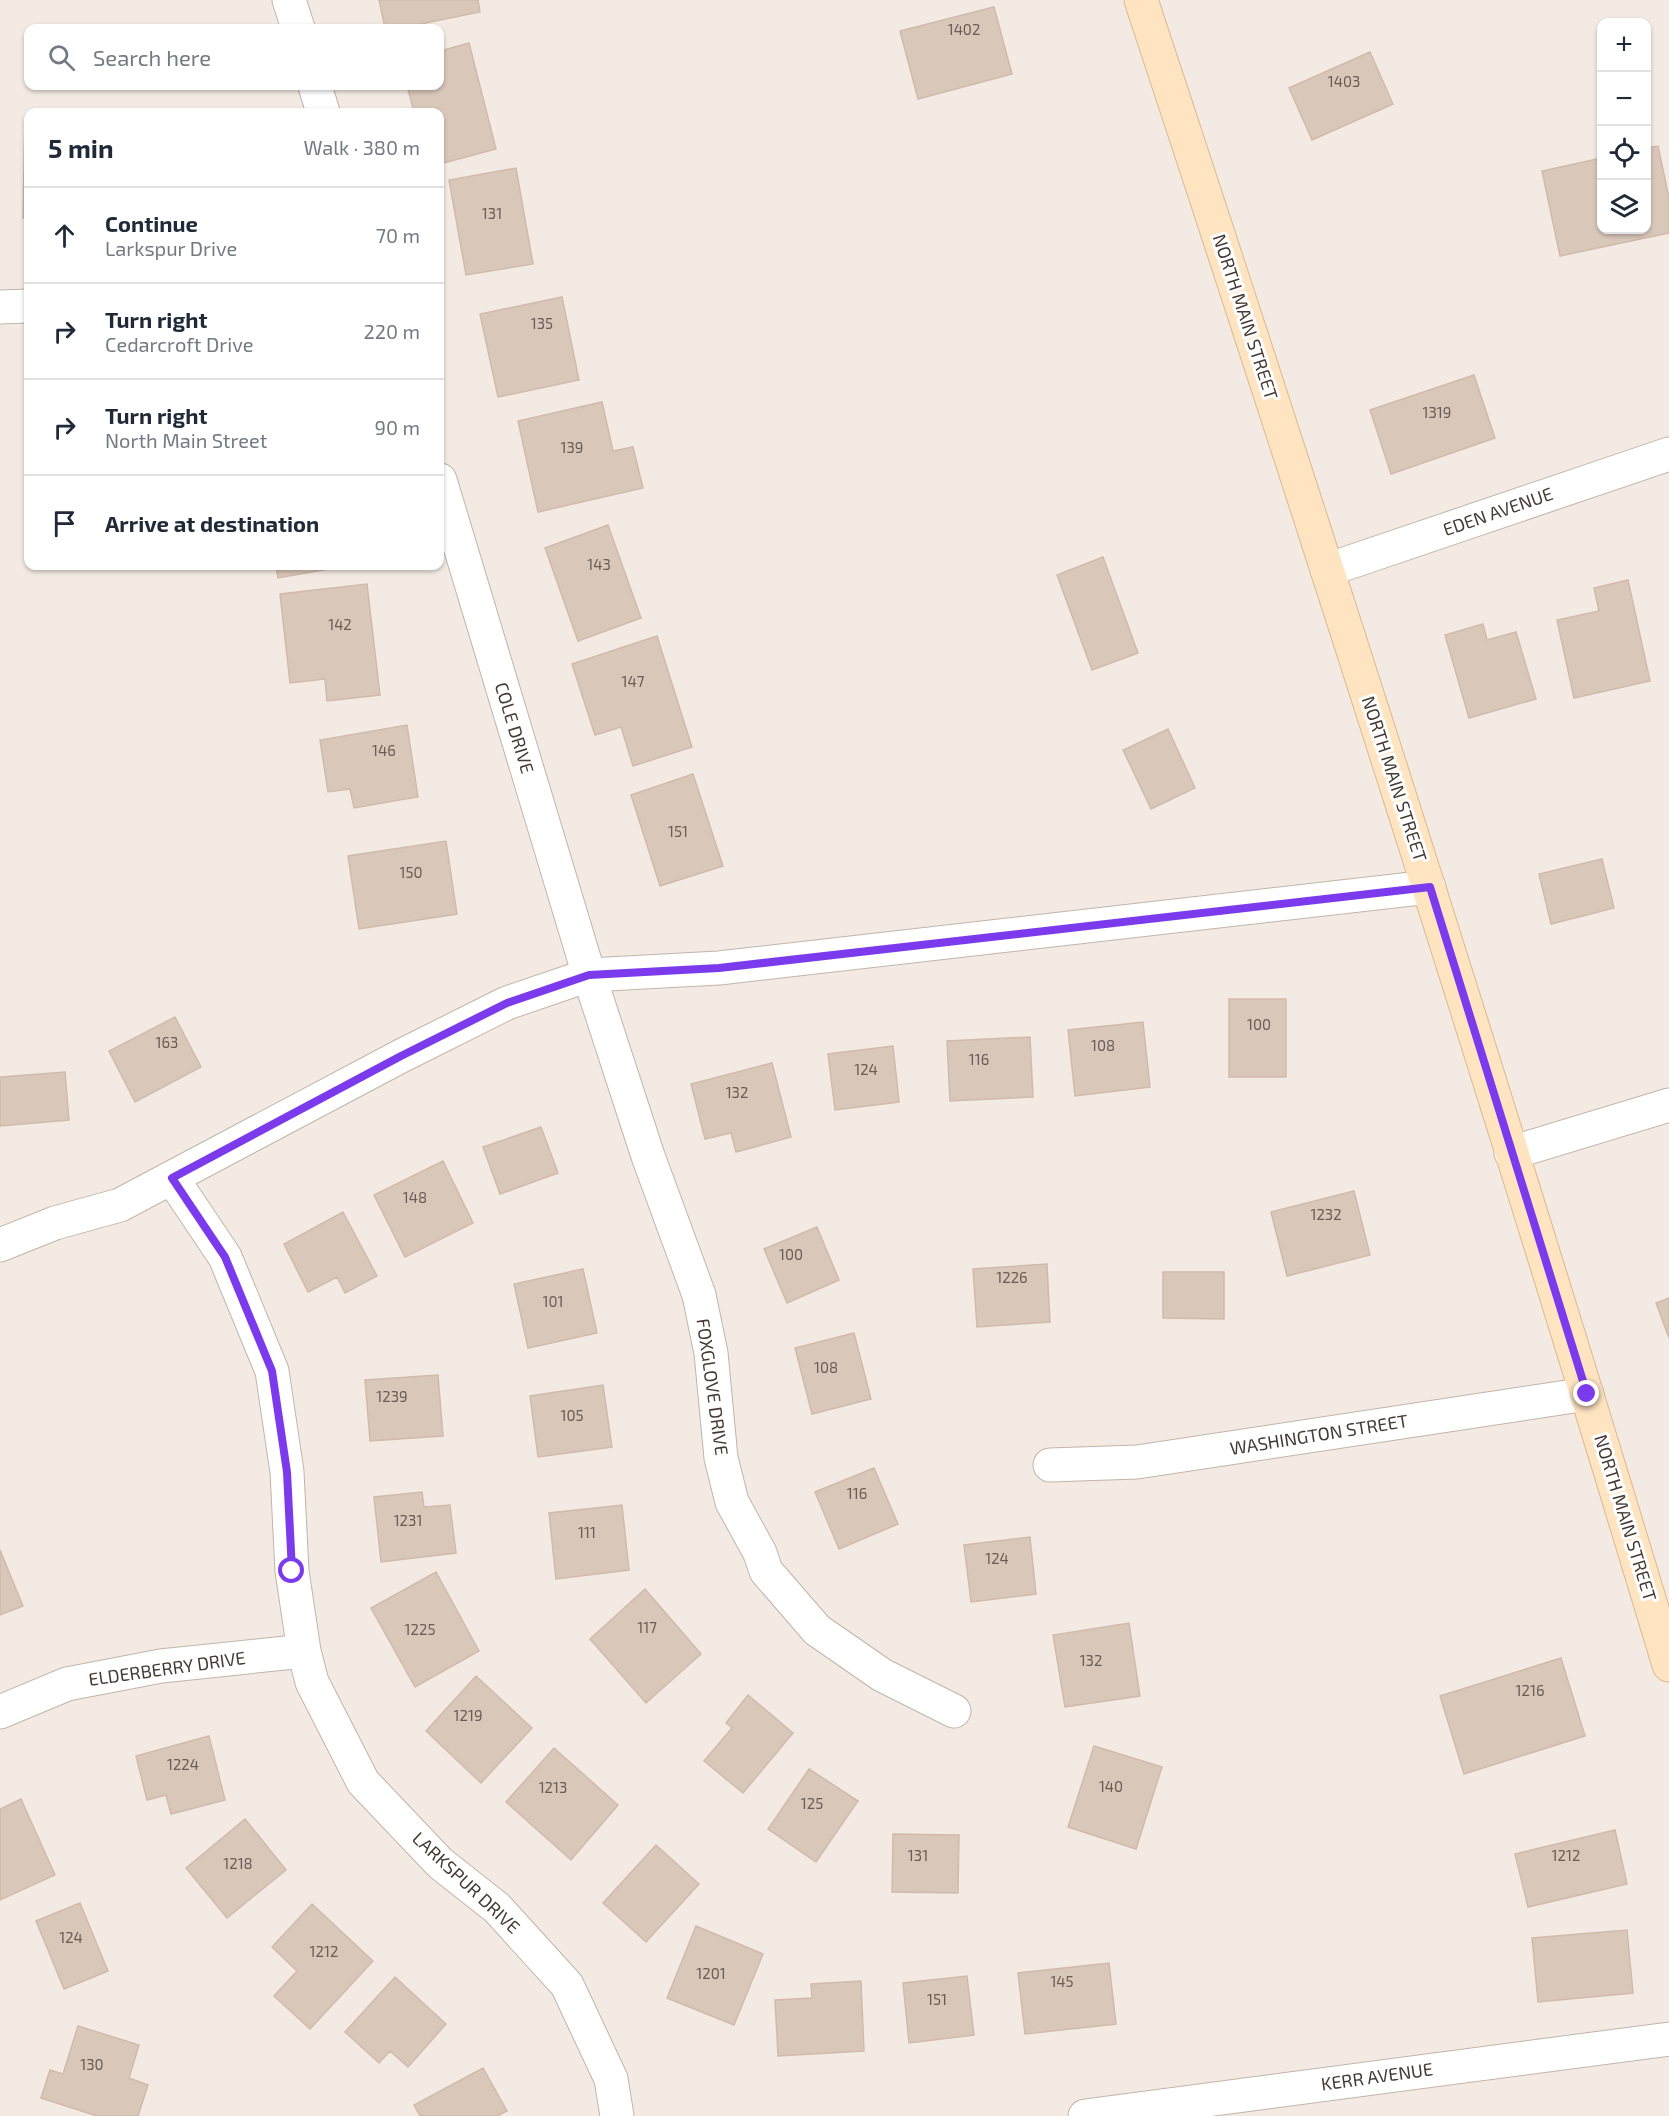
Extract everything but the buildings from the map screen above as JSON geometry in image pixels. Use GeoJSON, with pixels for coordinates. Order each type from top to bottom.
{"type":"FeatureCollection","features":[{"type":"Feature","properties":{"kind":"main road","name":"NORTH MAIN STREET"},"geometry":{"type":"LineString","coordinates":[[1142,0],[1430,887],[1669,1665]]}},
{"type":"Feature","properties":{"kind":"street"},"geometry":{"type":"LineString","coordinates":[[289,0],[297,24]]}},
{"type":"Feature","properties":{"kind":"street"},"geometry":{"type":"LineString","coordinates":[[316,90],[322,108]]}},
{"type":"Feature","properties":{"kind":"street"},"geometry":{"type":"LineString","coordinates":[[0,307],[24,306]]}},
{"type":"Feature","properties":{"kind":"street","name":"EDEN AVENUE"},"geometry":{"type":"LineString","coordinates":[[1327,570],[1669,454]]}},
{"type":"Feature","properties":{"kind":"street","name":"COLE DRIVE"},"geometry":{"type":"LineString","coordinates":[[444,493],[589,975]]}},
{"type":"Feature","properties":{"kind":"street"},"geometry":{"type":"LineString","coordinates":[[0,1245],[55,1223],[120,1205],[401,1056],[507,1003],[589,975],[719,968],[1430,887]]}},
{"type":"Feature","properties":{"kind":"street","name":"FOXGLOVE DRIVE"},"geometry":{"type":"LineString","coordinates":[[589,975],[648,1156],[699,1295],[711,1353],[721,1458],[732,1502],[760,1553],[766,1571],[817,1630],[882,1675],[954,1711]]}},
{"type":"Feature","properties":{"kind":"street"},"geometry":{"type":"LineString","coordinates":[[1511,1153],[1669,1105]]}},
{"type":"Feature","properties":{"kind":"street","name":"LARKSPUR DRIVE"},"geometry":{"type":"LineString","coordinates":[[172,1178],[225,1257],[272,1371],[287,1472],[292,1571],[304,1651],[312,1682],[363,1782],[440,1863],[497,1908],[567,1985],[611,2079],[617,2116]]}},
{"type":"Feature","properties":{"kind":"street","name":"WASHINGTON STREET"},"geometry":{"type":"LineString","coordinates":[[1050,1465],[1137,1462],[1587,1394]]}},
{"type":"Feature","properties":{"kind":"street","name":"ELDERBERRY DRIVE"},"geometry":{"type":"LineString","coordinates":[[0,1712],[67,1684],[161,1666],[304,1651]]}},
{"type":"Feature","properties":{"kind":"street","name":"KERR AVENUE"},"geometry":{"type":"LineString","coordinates":[[1085,2116],[1669,2039]]}},
{"type":"Feature","properties":{"kind":"route"},"geometry":{"type":"LineString","coordinates":[[292,1571],[287,1472],[272,1371],[225,1257],[172,1178],[401,1056],[507,1003],[589,975],[719,968],[1430,887],[1587,1394]]}}]}
